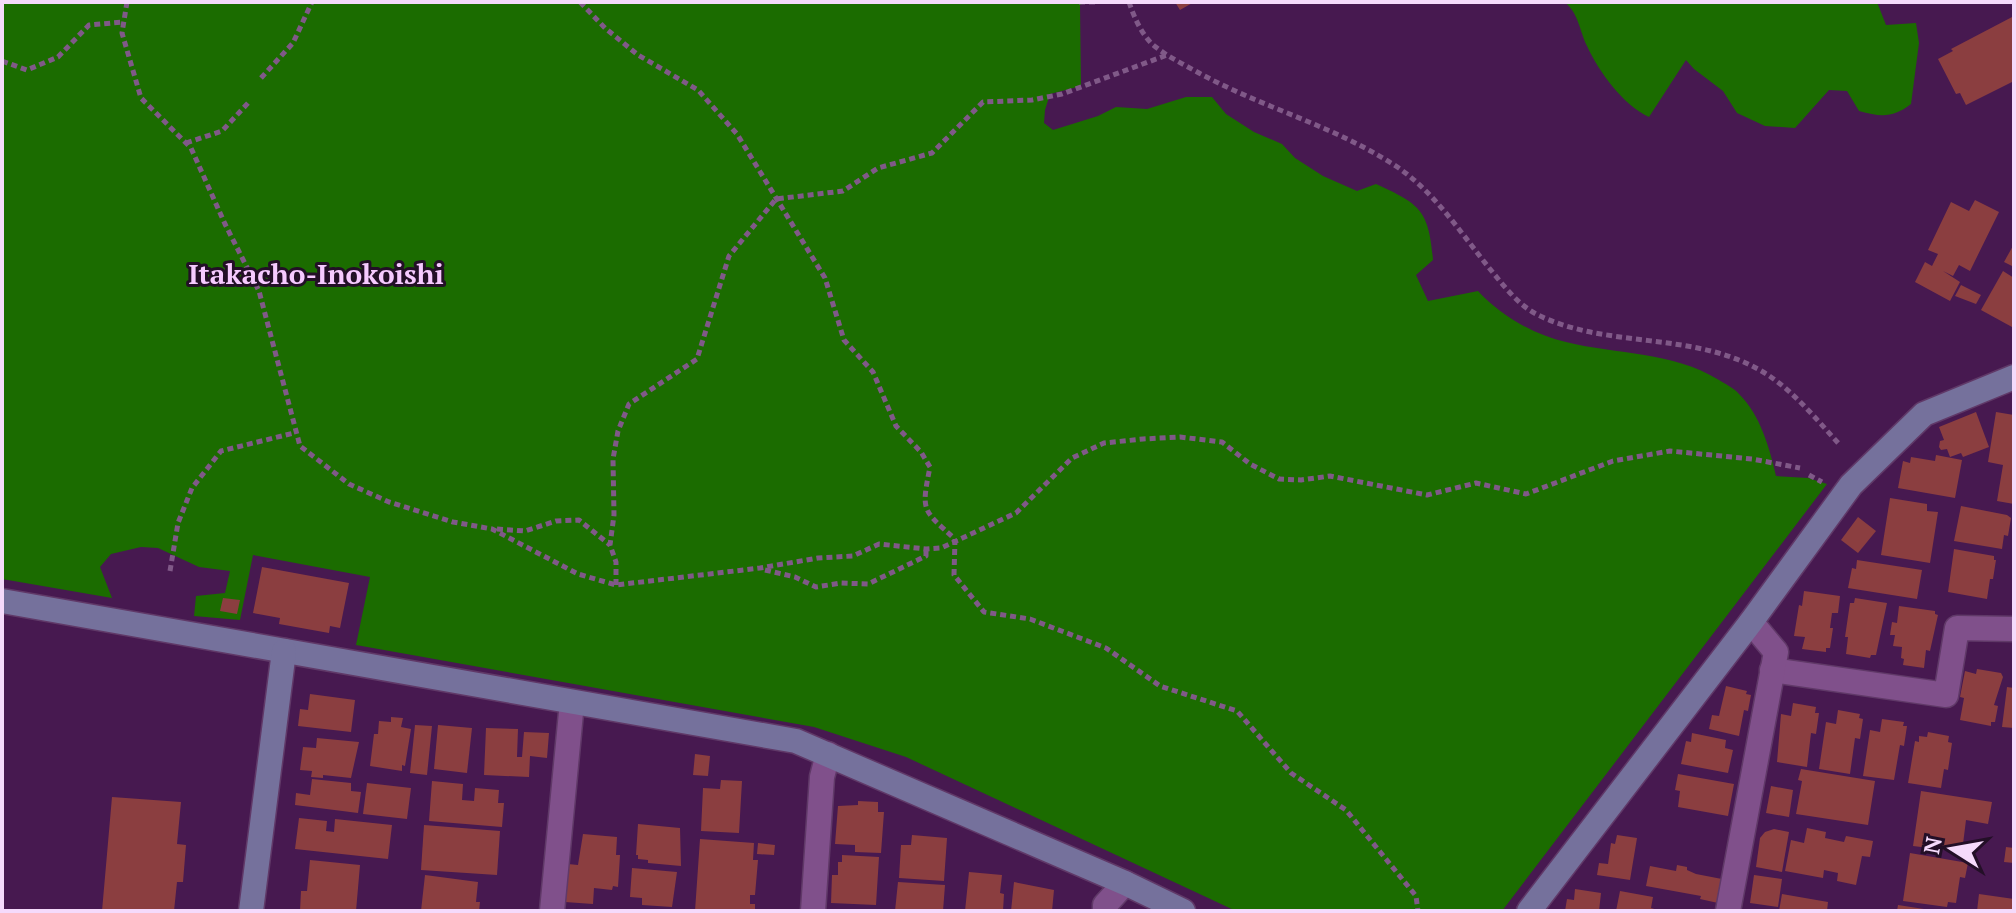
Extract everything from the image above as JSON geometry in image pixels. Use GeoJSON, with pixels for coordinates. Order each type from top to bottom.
{"type":"FeatureCollection","features":[{"type":"Feature","properties":{"kind":"street"},"geometry":{"type":"LineString","coordinates":[[1529,911],[1751,622],[1851,485],[1924,414],[2014,377]]}},
{"type":"Feature","properties":{"kind":"street"},"geometry":{"type":"LineString","coordinates":[[2,601],[796,741],[1183,911]]}},
{"type":"Feature","properties":{"kind":"street"},"geometry":{"type":"LineString","coordinates":[[1728,911],[1776,652],[1751,622]]}},
{"type":"Feature","properties":{"kind":"street"},"geometry":{"type":"LineString","coordinates":[[1772,670],[1946,695],[1957,628],[2014,629]]}},
{"type":"Feature","properties":{"kind":"street"},"geometry":{"type":"LineString","coordinates":[[251,911],[284,651]]}},
{"type":"Feature","properties":{"kind":"street"},"geometry":{"type":"LineString","coordinates":[[552,911],[572,702]]}},
{"type":"Feature","properties":{"kind":"street"},"geometry":{"type":"LineString","coordinates":[[813,911],[822,777],[828,754]]}},
{"type":"Feature","properties":{"kind":"street"},"geometry":{"type":"LineString","coordinates":[[1105,911],[1105,905],[1125,883]]}},
{"type":"Feature","properties":{"kind":"path"},"geometry":{"type":"LineString","coordinates":[[127,2],[122,33],[141,98],[191,148],[259,291],[294,433],[300,446],[349,484],[389,502],[453,522],[492,529],[525,531],[556,521],[579,520],[610,545]]}},
{"type":"Feature","properties":{"kind":"path"},"geometry":{"type":"LineString","coordinates":[[261,78],[293,43],[312,2]]}},
{"type":"Feature","properties":{"kind":"path"},"geometry":{"type":"LineString","coordinates":[[580,2],[638,55],[698,90],[737,134],[825,278],[844,340],[873,372],[896,426],[921,452],[930,467],[923,501],[927,513],[955,539],[954,575],[984,612],[1030,619],[1106,648],[1160,686],[1237,711],[1291,773],[1346,810],[1416,896],[1418,911]]}},
{"type":"Feature","properties":{"kind":"path"},"geometry":{"type":"LineString","coordinates":[[1079,2],[1099,2]]}},
{"type":"Feature","properties":{"kind":"path"},"geometry":{"type":"LineString","coordinates":[[1129,2],[1144,34],[1167,55],[1217,83],[1336,134],[1393,164],[1429,195],[1523,306],[1537,314],[1588,330],[1706,351],[1745,363],[1779,383],[1840,445]]}},
{"type":"Feature","properties":{"kind":"path"},"geometry":{"type":"LineString","coordinates":[[2,61],[27,70],[58,57],[89,25],[124,22]]}},
{"type":"Feature","properties":{"kind":"path"},"geometry":{"type":"LineString","coordinates":[[616,585],[616,562],[610,545],[614,515],[613,459],[618,431],[629,404],[697,359],[729,256],[776,199],[843,191],[878,168],[932,153],[983,102],[1032,100],[1062,94],[1167,55]]}},
{"type":"Feature","properties":{"kind":"path"},"geometry":{"type":"LineString","coordinates":[[186,143],[222,131],[249,102]]}},
{"type":"Feature","properties":{"kind":"path"},"geometry":{"type":"LineString","coordinates":[[170,571],[178,523],[192,488],[221,451],[294,433]]}},
{"type":"Feature","properties":{"kind":"path"},"geometry":{"type":"LineString","coordinates":[[492,529],[578,574],[616,585],[853,556],[879,544],[941,548],[1016,513],[1072,458],[1104,443],[1143,439],[1180,437],[1222,442],[1250,464],[1279,479],[1330,476],[1427,495],[1476,483],[1526,494],[1613,461],[1670,451],[1752,459],[1800,468]]}},
{"type":"Feature","properties":{"kind":"path"},"geometry":{"type":"LineString","coordinates":[[760,568],[795,577],[816,587],[841,583],[868,584],[926,556],[926,549]]}},
{"type":"Feature","properties":{"kind":"green space"},"geometry":{"type":"Polygon","coordinates":[[[2,2],[1086,2],[1080,5],[1081,86],[1050,94],[1044,123],[1053,130],[1116,107],[1147,109],[1186,97],[1212,97],[1226,114],[1254,132],[1282,144],[1295,158],[1323,176],[1357,191],[1376,184],[1403,197],[1420,211],[1429,230],[1433,260],[1416,275],[1428,301],[1478,291],[1518,323],[1554,339],[1664,359],[1701,371],[1732,388],[1753,411],[1763,432],[1776,476],[1808,478],[1827,484],[1502,911],[1236,911],[906,757],[814,727],[356,645],[370,577],[253,555],[240,620],[194,616],[196,596],[225,593],[230,571],[199,567],[158,548],[141,547],[111,554],[100,567],[112,598],[2,579],[2,2]]]}},
{"type":"Feature","properties":{"kind":"green space"},"geometry":{"type":"Polygon","coordinates":[[[1564,2],[1877,2],[1886,25],[1916,23],[1919,43],[1911,104],[1892,114],[1874,114],[1859,111],[1847,91],[1829,90],[1795,128],[1765,126],[1737,113],[1723,91],[1686,60],[1649,117],[1621,96],[1605,77],[1587,46],[1576,16],[1564,2]]]}},
{"type":"Feature","properties":{"kind":"building"},"geometry":{"type":"Polygon","coordinates":[[[1175,2],[1194,2],[1180,10],[1175,2]]]}},
{"type":"Feature","properties":{"kind":"building"},"geometry":{"type":"Polygon","coordinates":[[[2014,16],[2014,81],[1966,105],[1960,93],[1956,94],[1938,59],[2014,16]]]}},
{"type":"Feature","properties":{"kind":"building"},"geometry":{"type":"Polygon","coordinates":[[[1975,200],[1999,212],[1970,271],[1959,265],[1953,276],[1943,271],[1960,282],[1950,301],[1915,282],[1925,262],[1932,266],[1938,254],[1928,250],[1951,202],[1969,211],[1975,200]]]}},
{"type":"Feature","properties":{"kind":"building"},"geometry":{"type":"Polygon","coordinates":[[[2014,244],[2014,267],[2004,262],[2014,244]]]}},
{"type":"Feature","properties":{"kind":"building"},"geometry":{"type":"Polygon","coordinates":[[[2003,271],[2014,278],[2012,327],[1981,310],[2003,271]]]}},
{"type":"Feature","properties":{"kind":"building"},"geometry":{"type":"Polygon","coordinates":[[[1961,285],[1981,295],[1976,304],[1955,296],[1961,285]]]}},
{"type":"Feature","properties":{"kind":"building"},"geometry":{"type":"Polygon","coordinates":[[[1976,412],[1989,447],[1963,457],[1961,453],[1950,457],[1947,449],[1941,450],[1939,447],[1940,441],[1944,440],[1939,427],[1976,412]]]}},
{"type":"Feature","properties":{"kind":"building"},"geometry":{"type":"Polygon","coordinates":[[[1996,412],[2014,415],[2014,504],[1997,501],[2003,465],[1988,462],[1996,412]]]}},
{"type":"Feature","properties":{"kind":"building"},"geometry":{"type":"Polygon","coordinates":[[[1936,455],[1962,460],[1955,498],[1898,488],[1903,461],[1910,463],[1911,457],[1935,461],[1936,455]]]}},
{"type":"Feature","properties":{"kind":"building"},"geometry":{"type":"Polygon","coordinates":[[[1890,498],[1927,504],[1927,511],[1938,512],[1930,563],[1881,555],[1890,498]]]}},
{"type":"Feature","properties":{"kind":"building"},"geometry":{"type":"Polygon","coordinates":[[[1961,506],[2011,518],[2002,549],[1954,541],[1961,506]]]}},
{"type":"Feature","properties":{"kind":"building"},"geometry":{"type":"Polygon","coordinates":[[[1858,517],[1876,531],[1858,553],[1841,540],[1858,517]]]}},
{"type":"Feature","properties":{"kind":"building"},"geometry":{"type":"Polygon","coordinates":[[[1954,549],[1994,556],[1993,579],[1990,579],[1987,599],[1948,592],[1954,549]]]}},
{"type":"Feature","properties":{"kind":"building"},"geometry":{"type":"Polygon","coordinates":[[[1857,560],[1922,570],[1917,599],[1848,588],[1857,560]]]}},
{"type":"Feature","properties":{"kind":"building"},"geometry":{"type":"Polygon","coordinates":[[[262,567],[349,583],[340,628],[330,626],[329,633],[279,624],[280,618],[253,613],[262,567]]]}},
{"type":"Feature","properties":{"kind":"building"},"geometry":{"type":"Polygon","coordinates":[[[1804,591],[1840,596],[1838,613],[1832,613],[1830,648],[1826,648],[1826,652],[1802,649],[1805,637],[1794,636],[1804,591]]]}},
{"type":"Feature","properties":{"kind":"building"},"geometry":{"type":"Polygon","coordinates":[[[223,598],[240,600],[237,614],[220,611],[223,598]]]}},
{"type":"Feature","properties":{"kind":"building"},"geometry":{"type":"Polygon","coordinates":[[[1855,598],[1887,603],[1876,655],[1870,658],[1846,654],[1850,603],[1854,603],[1855,598]]]}},
{"type":"Feature","properties":{"kind":"building"},"geometry":{"type":"Polygon","coordinates":[[[1899,606],[1935,611],[1938,615],[1930,651],[1926,650],[1924,668],[1903,665],[1902,647],[1893,646],[1895,635],[1890,635],[1892,622],[1897,623],[1899,606]]]}},
{"type":"Feature","properties":{"kind":"building"},"geometry":{"type":"Polygon","coordinates":[[[1977,669],[2001,673],[2003,677],[1994,705],[1998,706],[1995,722],[1991,722],[1991,726],[1960,720],[1965,671],[1976,674],[1977,669]]]}},
{"type":"Feature","properties":{"kind":"building"},"geometry":{"type":"Polygon","coordinates":[[[1726,686],[1747,691],[1746,694],[1751,695],[1748,711],[1744,710],[1739,736],[1709,729],[1712,715],[1719,716],[1726,686]]]}},
{"type":"Feature","properties":{"kind":"building"},"geometry":{"type":"Polygon","coordinates":[[[2007,687],[2014,688],[2014,728],[2002,727],[2007,687]]]}},
{"type":"Feature","properties":{"kind":"building"},"geometry":{"type":"Polygon","coordinates":[[[310,694],[355,700],[351,732],[298,726],[300,709],[308,710],[310,694]]]}},
{"type":"Feature","properties":{"kind":"building"},"geometry":{"type":"Polygon","coordinates":[[[1793,703],[1816,707],[1815,713],[1819,713],[1816,734],[1811,733],[1807,767],[1777,762],[1781,714],[1791,716],[1793,703]]]}},
{"type":"Feature","properties":{"kind":"building"},"geometry":{"type":"Polygon","coordinates":[[[1838,710],[1860,714],[1859,718],[1863,719],[1860,739],[1855,738],[1850,774],[1819,769],[1826,722],[1836,724],[1838,710]]]}},
{"type":"Feature","properties":{"kind":"building"},"geometry":{"type":"Polygon","coordinates":[[[391,717],[403,718],[401,727],[411,729],[402,771],[370,766],[379,721],[391,722],[391,717]]]}},
{"type":"Feature","properties":{"kind":"building"},"geometry":{"type":"Polygon","coordinates":[[[1882,719],[1904,722],[1903,726],[1907,726],[1894,780],[1863,776],[1870,730],[1880,732],[1882,719]]]}},
{"type":"Feature","properties":{"kind":"building"},"geometry":{"type":"Polygon","coordinates":[[[415,725],[432,726],[427,775],[410,773],[415,725]]]}},
{"type":"Feature","properties":{"kind":"building"},"geometry":{"type":"Polygon","coordinates":[[[438,725],[472,728],[467,773],[434,769],[438,725]]]}},
{"type":"Feature","properties":{"kind":"building"},"geometry":{"type":"Polygon","coordinates":[[[486,728],[518,729],[517,757],[522,757],[524,732],[549,733],[547,758],[530,756],[529,777],[484,775],[486,728]]]}},
{"type":"Feature","properties":{"kind":"building"},"geometry":{"type":"Polygon","coordinates":[[[1928,732],[1949,736],[1948,742],[1952,743],[1948,770],[1944,769],[1941,788],[1908,783],[1915,741],[1919,742],[1919,736],[1927,737],[1928,732]]]}},
{"type":"Feature","properties":{"kind":"building"},"geometry":{"type":"Polygon","coordinates":[[[1692,733],[1726,740],[1725,748],[1733,750],[1728,773],[1681,764],[1686,741],[1691,742],[1692,733]]]}},
{"type":"Feature","properties":{"kind":"building"},"geometry":{"type":"Polygon","coordinates":[[[317,738],[359,742],[351,778],[311,777],[312,771],[300,770],[303,747],[316,748],[317,738]]]}},
{"type":"Feature","properties":{"kind":"building"},"geometry":{"type":"Polygon","coordinates":[[[695,754],[710,756],[708,776],[693,775],[695,754]]]}},
{"type":"Feature","properties":{"kind":"building"},"geometry":{"type":"Polygon","coordinates":[[[1801,769],[1875,781],[1868,825],[1796,814],[1801,769]]]}},
{"type":"Feature","properties":{"kind":"building"},"geometry":{"type":"Polygon","coordinates":[[[1678,774],[1734,784],[1728,816],[1678,807],[1680,791],[1675,790],[1678,774]]]}},
{"type":"Feature","properties":{"kind":"building"},"geometry":{"type":"Polygon","coordinates":[[[312,779],[351,783],[351,791],[361,792],[358,813],[295,805],[296,793],[310,795],[312,779]]]}},
{"type":"Feature","properties":{"kind":"building"},"geometry":{"type":"Polygon","coordinates":[[[721,780],[742,781],[739,833],[701,831],[703,788],[720,789],[721,780]]]}},
{"type":"Feature","properties":{"kind":"building"},"geometry":{"type":"Polygon","coordinates":[[[432,781],[463,784],[462,800],[474,801],[475,788],[499,790],[498,803],[504,803],[502,827],[429,821],[432,781]]]}},
{"type":"Feature","properties":{"kind":"building"},"geometry":{"type":"Polygon","coordinates":[[[367,783],[411,788],[407,819],[363,814],[367,783]]]}},
{"type":"Feature","properties":{"kind":"building"},"geometry":{"type":"Polygon","coordinates":[[[1771,786],[1793,790],[1789,817],[1766,813],[1771,786]]]}},
{"type":"Feature","properties":{"kind":"building"},"geometry":{"type":"Polygon","coordinates":[[[1921,791],[1992,802],[1988,824],[1966,820],[1962,852],[1913,846],[1921,791]]]}},
{"type":"Feature","properties":{"kind":"building"},"geometry":{"type":"Polygon","coordinates":[[[112,797],[181,802],[177,844],[186,845],[183,882],[177,882],[174,911],[102,911],[112,797]]]}},
{"type":"Feature","properties":{"kind":"building"},"geometry":{"type":"Polygon","coordinates":[[[858,801],[878,802],[878,812],[884,812],[881,853],[855,852],[855,845],[835,844],[838,806],[858,805],[858,801]]]}},
{"type":"Feature","properties":{"kind":"building"},"geometry":{"type":"Polygon","coordinates":[[[299,818],[327,821],[326,831],[334,832],[335,819],[392,825],[388,859],[295,849],[299,818]]]}},
{"type":"Feature","properties":{"kind":"building"},"geometry":{"type":"Polygon","coordinates":[[[638,824],[680,828],[681,866],[638,859],[638,824]]]}},
{"type":"Feature","properties":{"kind":"building"},"geometry":{"type":"Polygon","coordinates":[[[424,825],[500,831],[497,875],[421,870],[424,825]]]}},
{"type":"Feature","properties":{"kind":"building"},"geometry":{"type":"Polygon","coordinates":[[[1807,828],[1826,832],[1825,838],[1844,842],[1846,836],[1873,841],[1870,857],[1862,856],[1856,885],[1837,881],[1838,873],[1824,870],[1823,878],[1785,871],[1791,840],[1804,843],[1807,828]]]}},
{"type":"Feature","properties":{"kind":"building"},"geometry":{"type":"Polygon","coordinates":[[[1774,829],[1789,832],[1782,872],[1756,867],[1760,838],[1774,829]]]}},
{"type":"Feature","properties":{"kind":"building"},"geometry":{"type":"Polygon","coordinates":[[[583,834],[617,837],[616,855],[620,855],[618,887],[613,886],[612,890],[594,888],[593,904],[565,902],[568,864],[578,865],[583,834]]]}},
{"type":"Feature","properties":{"kind":"building"},"geometry":{"type":"Polygon","coordinates":[[[912,835],[947,838],[944,881],[899,878],[901,845],[911,845],[912,835]]]}},
{"type":"Feature","properties":{"kind":"building"},"geometry":{"type":"Polygon","coordinates":[[[1617,835],[1637,838],[1630,880],[1597,875],[1599,863],[1608,864],[1611,843],[1615,844],[1617,835]]]}},
{"type":"Feature","properties":{"kind":"building"},"geometry":{"type":"Polygon","coordinates":[[[700,839],[754,843],[753,860],[758,860],[755,895],[750,895],[750,904],[755,904],[755,911],[695,911],[700,839]]]}},
{"type":"Feature","properties":{"kind":"building"},"geometry":{"type":"Polygon","coordinates":[[[758,843],[775,845],[774,855],[757,854],[758,843]]]}},
{"type":"Feature","properties":{"kind":"building"},"geometry":{"type":"Polygon","coordinates":[[[2006,847],[2014,848],[2014,863],[2004,862],[2006,847]]]}},
{"type":"Feature","properties":{"kind":"building"},"geometry":{"type":"Polygon","coordinates":[[[1910,853],[1968,863],[1965,878],[1960,877],[1956,903],[1948,902],[1947,907],[1903,901],[1910,853]]]}},
{"type":"Feature","properties":{"kind":"building"},"geometry":{"type":"Polygon","coordinates":[[[842,855],[879,857],[876,905],[831,903],[832,875],[838,875],[838,862],[842,862],[842,855]]]}},
{"type":"Feature","properties":{"kind":"building"},"geometry":{"type":"Polygon","coordinates":[[[310,860],[360,865],[356,911],[300,911],[301,891],[307,891],[310,860]]]}},
{"type":"Feature","properties":{"kind":"building"},"geometry":{"type":"Polygon","coordinates":[[[1677,865],[1687,867],[1696,874],[1722,879],[1718,903],[1700,899],[1701,896],[1646,886],[1650,866],[1676,871],[1677,865]]]}},
{"type":"Feature","properties":{"kind":"building"},"geometry":{"type":"Polygon","coordinates":[[[632,868],[677,872],[672,907],[642,905],[642,898],[630,897],[632,868]]]}},
{"type":"Feature","properties":{"kind":"building"},"geometry":{"type":"Polygon","coordinates":[[[969,872],[1002,875],[1000,893],[1004,894],[1003,911],[965,911],[969,872]]]}},
{"type":"Feature","properties":{"kind":"building"},"geometry":{"type":"Polygon","coordinates":[[[425,875],[478,882],[476,902],[480,902],[479,911],[421,911],[425,875]]]}},
{"type":"Feature","properties":{"kind":"building"},"geometry":{"type":"Polygon","coordinates":[[[1754,875],[1782,879],[1778,907],[1750,903],[1754,875]]]}},
{"type":"Feature","properties":{"kind":"building"},"geometry":{"type":"Polygon","coordinates":[[[898,882],[945,885],[943,911],[895,911],[898,882]]]}},
{"type":"Feature","properties":{"kind":"building"},"geometry":{"type":"Polygon","coordinates":[[[1014,882],[1054,890],[1052,911],[1011,911],[1014,882]]]}},
{"type":"Feature","properties":{"kind":"building"},"geometry":{"type":"Polygon","coordinates":[[[1575,889],[1601,893],[1599,911],[1565,911],[1567,899],[1574,900],[1575,889]]]}},
{"type":"Feature","properties":{"kind":"building"},"geometry":{"type":"Polygon","coordinates":[[[1620,891],[1653,897],[1651,908],[1661,911],[1616,911],[1620,891]]]}},
{"type":"Feature","properties":{"kind":"building"},"geometry":{"type":"Polygon","coordinates":[[[1782,894],[1828,902],[1827,911],[1779,911],[1782,894]]]}},
{"type":"Feature","properties":{"kind":"building"},"geometry":{"type":"Polygon","coordinates":[[[1979,894],[2014,899],[2014,911],[1977,911],[1979,894]]]}},
{"type":"Feature","properties":{"kind":"building"},"geometry":{"type":"Polygon","coordinates":[[[1898,905],[1924,909],[1924,911],[1897,911],[1898,905]]]}},
{"type":"Feature","properties":{"kind":"district","name":"Itakacho-Inokoishi"},"geometry":{"type":"Point","coordinates":[316,273]}}]}
